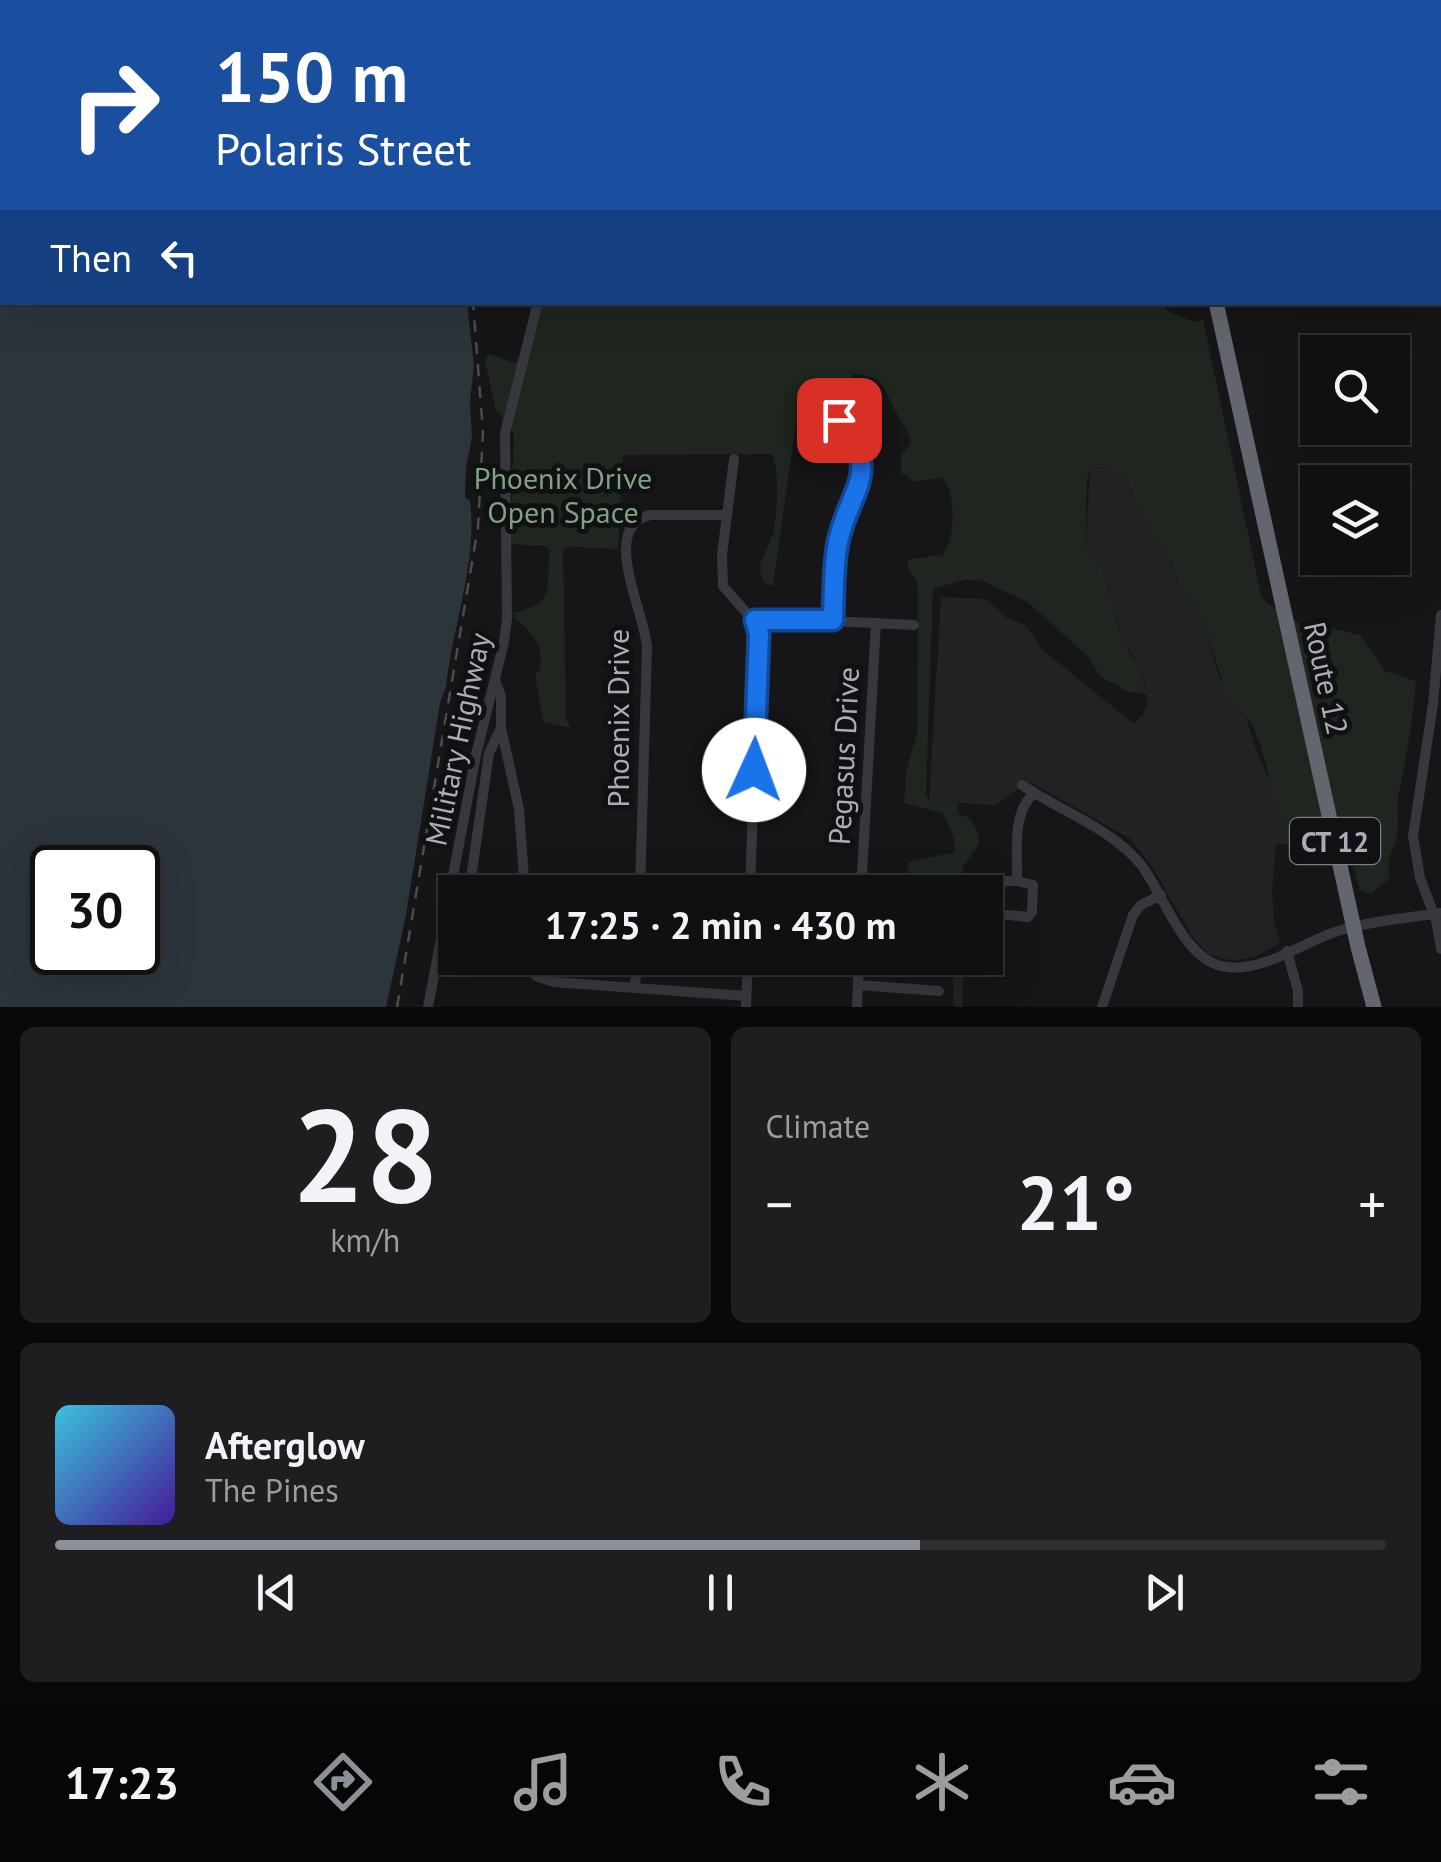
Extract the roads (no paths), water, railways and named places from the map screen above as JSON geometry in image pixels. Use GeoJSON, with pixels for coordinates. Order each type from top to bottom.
{"type":"FeatureCollection","features":[{"type":"Feature","properties":{"kind":"highway","name":"Route 12"},"geometry":{"type":"LineString","coordinates":[[1217,305],[1374,1007]]}},
{"type":"Feature","properties":{"kind":"street","name":"Military Highway"},"geometry":{"type":"LineString","coordinates":[[428,1007],[507,618],[505,433],[537,305]]}},
{"type":"Feature","properties":{"kind":"street"},"geometry":{"type":"LineString","coordinates":[[833,620],[838,543],[862,472],[860,450],[839,420]]}},
{"type":"Feature","properties":{"kind":"street"},"geometry":{"type":"LineString","coordinates":[[734,459],[722,554],[723,586],[728,596],[755,620],[759,634],[751,875]]}},
{"type":"Feature","properties":{"kind":"street","name":"Phoenix Drive"},"geometry":{"type":"LineString","coordinates":[[640,875],[647,647],[625,560],[626,537],[640,517],[726,515]]}},
{"type":"Feature","properties":{"kind":"street"},"geometry":{"type":"LineString","coordinates":[[1441,615],[1413,836],[1427,904],[1438,913],[1441,950]]}},
{"type":"Feature","properties":{"kind":"street"},"geometry":{"type":"LineString","coordinates":[[755,620],[914,626]]}},
{"type":"Feature","properties":{"kind":"street","name":"Pegasus Drive"},"geometry":{"type":"LineString","coordinates":[[862,875],[876,623]]}},
{"type":"Feature","properties":{"kind":"street"},"geometry":{"type":"LineString","coordinates":[[495,682],[519,809],[525,875]]}},
{"type":"Feature","properties":{"kind":"street"},"geometry":{"type":"LineString","coordinates":[[486,714],[502,728]]}},
{"type":"Feature","properties":{"kind":"street"},"geometry":{"type":"LineString","coordinates":[[472,875],[489,753],[502,728]]}},
{"type":"Feature","properties":{"kind":"street"},"geometry":{"type":"LineString","coordinates":[[1426,744],[1441,747]]}},
{"type":"Feature","properties":{"kind":"street"},"geometry":{"type":"LineString","coordinates":[[1022,785],[1124,848],[1161,895],[1192,950],[1214,964],[1239,968],[1354,927],[1438,913]]}},
{"type":"Feature","properties":{"kind":"street"},"geometry":{"type":"LineString","coordinates":[[1017,881],[1019,816],[1034,793]]}},
{"type":"Feature","properties":{"kind":"street"},"geometry":{"type":"LineString","coordinates":[[1017,881],[1034,889],[1032,912],[1026,919],[997,912],[999,885],[1017,881]]}},
{"type":"Feature","properties":{"kind":"street"},"geometry":{"type":"LineString","coordinates":[[1102,1007],[1133,915],[1141,905],[1161,895]]}},
{"type":"Feature","properties":{"kind":"street"},"geometry":{"type":"LineString","coordinates":[[1287,951],[1298,991],[1298,1007]]}},
{"type":"Feature","properties":{"kind":"street"},"geometry":{"type":"LineString","coordinates":[[536,975],[552,982],[746,1002],[747,975]]}},
{"type":"Feature","properties":{"kind":"street"},"geometry":{"type":"LineString","coordinates":[[635,988],[636,975]]}},
{"type":"Feature","properties":{"kind":"street"},"geometry":{"type":"LineString","coordinates":[[857,1007],[858,975]]}},
{"type":"Feature","properties":{"kind":"street"},"geometry":{"type":"LineString","coordinates":[[858,986],[939,991]]}},
{"type":"Feature","properties":{"kind":"railway"},"geometry":{"type":"LineString","coordinates":[[397,1007],[478,527],[483,432],[473,305]]}},
{"type":"Feature","properties":{"kind":"park label","name":"Phoenix Drive Open Space"},"geometry":{"type":"Point","coordinates":[563,494]}}]}
